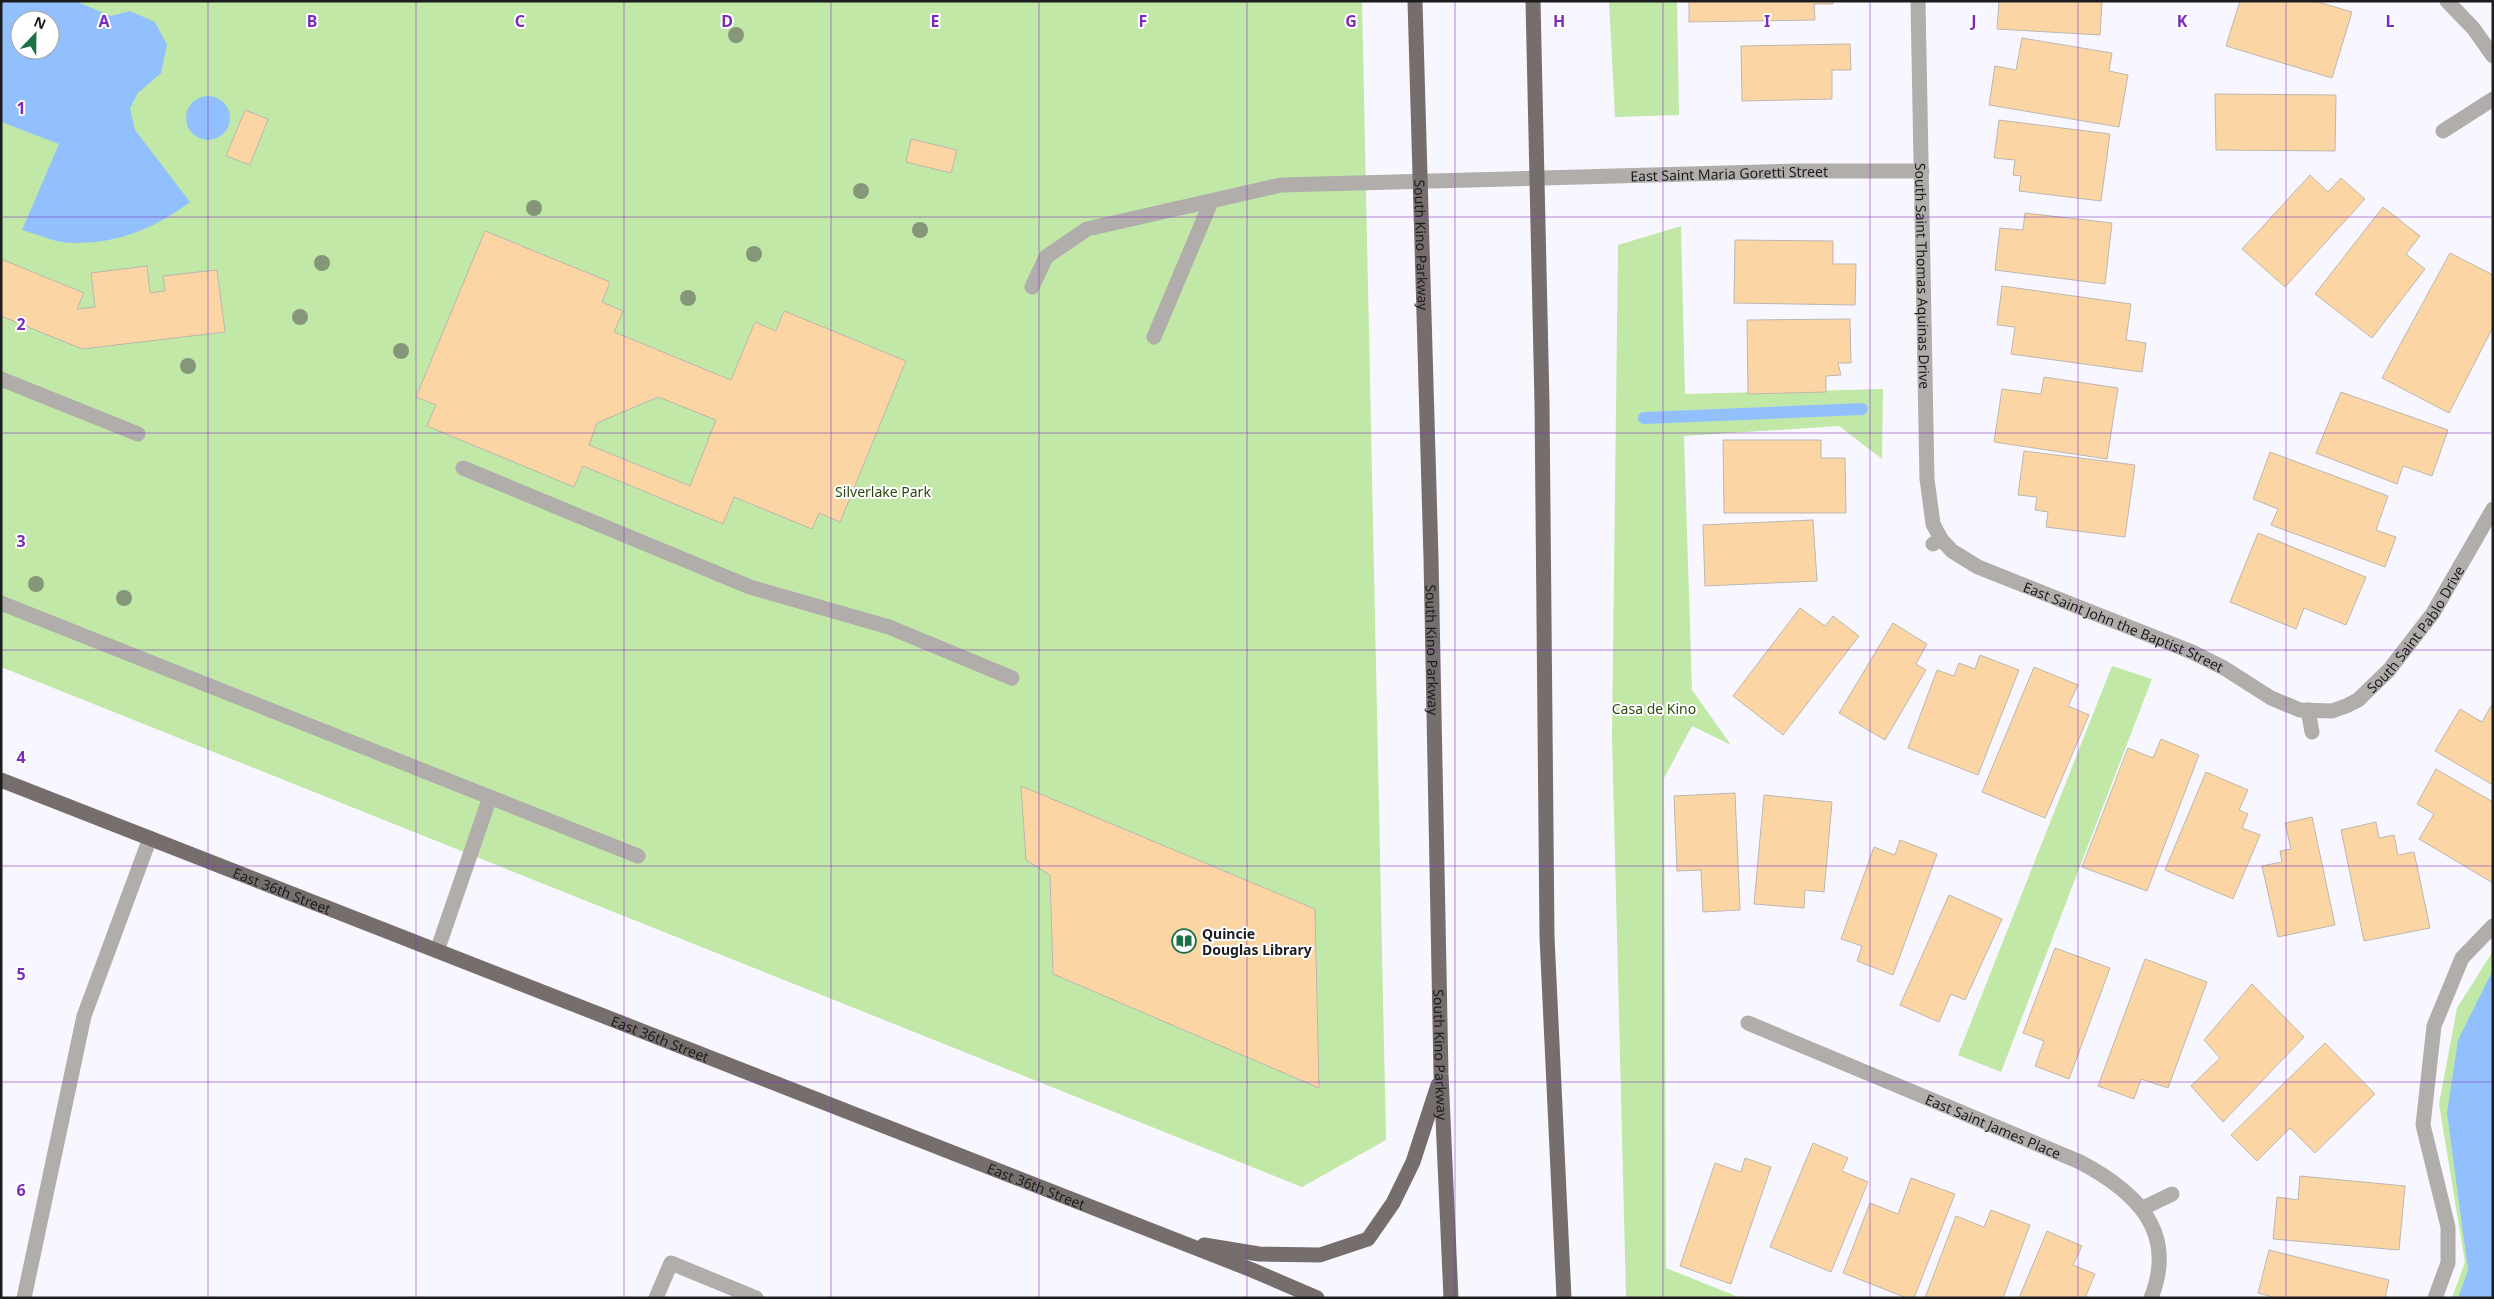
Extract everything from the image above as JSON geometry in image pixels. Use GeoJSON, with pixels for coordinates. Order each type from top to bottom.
{"type":"FeatureCollection","features":[{"type":"Feature","properties":{"kind":"main road","name":"South Kino Parkway"},"geometry":{"type":"LineString","coordinates":[[1414,1],[1430,539],[1441,1074],[1451,1298]]}},
{"type":"Feature","properties":{"kind":"main road"},"geometry":{"type":"LineString","coordinates":[[1533,1],[1542,403],[1547,937],[1564,1298]]}},
{"type":"Feature","properties":{"kind":"main road","name":"East 36th Street"},"geometry":{"type":"LineString","coordinates":[[1,780],[1317,1298]]}},
{"type":"Feature","properties":{"kind":"main road"},"geometry":{"type":"LineString","coordinates":[[1173,1240],[1259,1254],[1320,1255],[1368,1239],[1392,1203],[1413,1162],[1441,1074]]}},
{"type":"Feature","properties":{"kind":"street","name":"South Saint Thomas Aquinas Drive"},"geometry":{"type":"LineString","coordinates":[[1918,1],[1927,480],[1937,541]]}},
{"type":"Feature","properties":{"kind":"street"},"geometry":{"type":"LineString","coordinates":[[2447,1],[2473,28],[2493,56]]}},
{"type":"Feature","properties":{"kind":"street"},"geometry":{"type":"LineString","coordinates":[[2443,131],[2493,99]]}},
{"type":"Feature","properties":{"kind":"street","name":"East Saint Maria Goretti Street"},"geometry":{"type":"LineString","coordinates":[[1032,287],[1046,257],[1087,229],[1281,185],[1799,171],[1922,171]]}},
{"type":"Feature","properties":{"kind":"street"},"geometry":{"type":"LineString","coordinates":[[1154,337],[1211,202]]}},
{"type":"Feature","properties":{"kind":"street"},"geometry":{"type":"LineString","coordinates":[[1,379],[138,434]]}},
{"type":"Feature","properties":{"kind":"street"},"geometry":{"type":"LineString","coordinates":[[464,468],[750,587],[889,626],[1012,678]]}},
{"type":"Feature","properties":{"kind":"street","name":"South Saint Pablo Drive"},"geometry":{"type":"LineString","coordinates":[[2308,710],[2332,711],[2358,700],[2389,670],[2433,613],[2493,509]]}},
{"type":"Feature","properties":{"kind":"street","name":"East Saint John the Baptist Street"},"geometry":{"type":"LineString","coordinates":[[1937,541],[1978,567],[2192,652],[2224,668],[2271,698],[2300,710],[2308,710]]}},
{"type":"Feature","properties":{"kind":"street"},"geometry":{"type":"LineString","coordinates":[[1,603],[638,856]]}},
{"type":"Feature","properties":{"kind":"street"},"geometry":{"type":"LineString","coordinates":[[2308,710],[2312,732]]}},
{"type":"Feature","properties":{"kind":"street"},"geometry":{"type":"LineString","coordinates":[[437,951],[490,797]]}},
{"type":"Feature","properties":{"kind":"street"},"geometry":{"type":"LineString","coordinates":[[24,1298],[84,1016],[150,838]]}},
{"type":"Feature","properties":{"kind":"street"},"geometry":{"type":"LineString","coordinates":[[2435,1298],[2448,1263],[2448,1227],[2423,1125],[2434,1026],[2462,958],[2493,926]]}},
{"type":"Feature","properties":{"kind":"street","name":"East Saint James Place"},"geometry":{"type":"LineString","coordinates":[[1748,1022],[2080,1162],[2109,1177],[2142,1208],[2151,1221],[2159,1250],[2157,1283],[2151,1298]]}},
{"type":"Feature","properties":{"kind":"street"},"geometry":{"type":"LineString","coordinates":[[2142,1208],[2172,1194]]}},
{"type":"Feature","properties":{"kind":"street"},"geometry":{"type":"LineString","coordinates":[[656,1298],[671,1263],[756,1298]]}},
{"type":"Feature","properties":{"kind":"green space","name":"Silverlake Park"},"geometry":{"type":"Polygon","coordinates":[[[1,1],[1362,1],[1386,1140],[1302,1187],[1,667],[1,1]]]}},
{"type":"Feature","properties":{"kind":"green space"},"geometry":{"type":"Polygon","coordinates":[[[1609,1],[1677,1],[1679,115],[1615,117],[1609,1]]]}},
{"type":"Feature","properties":{"kind":"green space","name":"Casa de Kino"},"geometry":{"type":"Polygon","coordinates":[[[1681,226],[1685,394],[1883,389],[1882,459],[1839,426],[1684,436],[1692,690],[1731,745],[1692,726],[1664,778],[1666,1268],[1741,1298],[1626,1298],[1612,736],[1618,245],[1681,226]]]}},
{"type":"Feature","properties":{"kind":"green space"},"geometry":{"type":"Polygon","coordinates":[[[2112,666],[2152,679],[2001,1072],[1958,1055],[2112,666]]]}},
{"type":"Feature","properties":{"kind":"green space"},"geometry":{"type":"Polygon","coordinates":[[[2493,951],[2493,1298],[2452,1298],[2465,1262],[2439,1104],[2457,1008],[2493,951]]]}},
{"type":"Feature","properties":{"kind":"water"},"geometry":{"type":"Polygon","coordinates":[[[1,1],[75,1],[111,16],[130,11],[155,22],[167,45],[161,73],[138,93],[130,108],[135,130],[190,202],[149,227],[119,238],[104,241],[65,243],[22,230],[59,144],[1,122],[1,1]]]}},
{"type":"Feature","properties":{"kind":"water"},"geometry":{"type":"Polygon","coordinates":[[[208,96],[220,100],[226,106],[230,118],[226,130],[220,136],[208,140],[196,136],[190,130],[186,118],[190,106],[196,100],[208,96]]]}},
{"type":"Feature","properties":{"kind":"water"},"geometry":{"type":"Polygon","coordinates":[[[2493,970],[2493,1298],[2458,1298],[2468,1270],[2447,1113],[2458,1040],[2493,970]]]}},
{"type":"Feature","properties":{"kind":"building"},"geometry":{"type":"Polygon","coordinates":[[[1689,1],[1833,1],[1833,4],[1814,4],[1815,20],[1689,22],[1689,1]]]}},
{"type":"Feature","properties":{"kind":"building"},"geometry":{"type":"Polygon","coordinates":[[[1999,1],[2102,1],[2100,35],[1997,29],[1999,1]]]}},
{"type":"Feature","properties":{"kind":"building"},"geometry":{"type":"Polygon","coordinates":[[[2240,1],[2315,1],[2352,12],[2332,78],[2226,46],[2240,1]]]}},
{"type":"Feature","properties":{"kind":"building"},"geometry":{"type":"Polygon","coordinates":[[[2022,38],[2112,53],[2109,71],[2128,75],[2119,127],[1989,105],[1995,66],[2016,70],[2022,38]]]}},
{"type":"Feature","properties":{"kind":"building"},"geometry":{"type":"Polygon","coordinates":[[[1850,44],[1851,70],[1832,70],[1832,99],[1742,101],[1741,46],[1850,44]]]}},
{"type":"Feature","properties":{"kind":"building"},"geometry":{"type":"Polygon","coordinates":[[[2215,94],[2336,95],[2335,151],[2216,150],[2215,94]]]}},
{"type":"Feature","properties":{"kind":"building"},"geometry":{"type":"Polygon","coordinates":[[[245,110],[268,119],[250,165],[226,156],[245,110]]]}},
{"type":"Feature","properties":{"kind":"building"},"geometry":{"type":"Polygon","coordinates":[[[1999,120],[2110,134],[2101,201],[2019,191],[2021,176],[2013,175],[2015,160],[1994,158],[1999,120]]]}},
{"type":"Feature","properties":{"kind":"building"},"geometry":{"type":"Polygon","coordinates":[[[911,139],[957,150],[951,173],[906,162],[911,139]]]}},
{"type":"Feature","properties":{"kind":"building"},"geometry":{"type":"Polygon","coordinates":[[[2310,175],[2328,192],[2341,178],[2365,199],[2285,287],[2242,249],[2310,175]]]}},
{"type":"Feature","properties":{"kind":"building"},"geometry":{"type":"Polygon","coordinates":[[[2383,207],[2420,236],[2406,254],[2425,269],[2372,338],[2315,294],[2383,207]]]}},
{"type":"Feature","properties":{"kind":"building"},"geometry":{"type":"Polygon","coordinates":[[[2025,213],[2112,223],[2105,284],[1995,270],[2000,228],[2023,230],[2025,213]]]}},
{"type":"Feature","properties":{"kind":"building"},"geometry":{"type":"Polygon","coordinates":[[[485,231],[610,282],[602,302],[623,311],[614,332],[731,380],[755,322],[776,331],[784,311],[906,361],[840,522],[819,513],[812,529],[734,497],[723,524],[583,466],[574,487],[427,426],[436,405],[416,397],[485,231]],[[658,397],[597,423],[589,445],[690,486],[716,420],[658,397]]]}},
{"type":"Feature","properties":{"kind":"building"},"geometry":{"type":"Polygon","coordinates":[[[1735,240],[1833,241],[1833,264],[1856,264],[1855,305],[1734,303],[1735,240]]]}},
{"type":"Feature","properties":{"kind":"building"},"geometry":{"type":"Polygon","coordinates":[[[2450,253],[2493,275],[2493,327],[2449,413],[2382,378],[2450,253]]]}},
{"type":"Feature","properties":{"kind":"building"},"geometry":{"type":"Polygon","coordinates":[[[1,259],[84,293],[77,309],[95,307],[91,273],[147,266],[150,293],[165,291],[163,276],[217,270],[225,332],[82,349],[1,316],[1,259]]]}},
{"type":"Feature","properties":{"kind":"building"},"geometry":{"type":"Polygon","coordinates":[[[2002,286],[2131,304],[2126,340],[2146,343],[2142,372],[2011,354],[2015,327],[1997,325],[2002,286]]]}},
{"type":"Feature","properties":{"kind":"building"},"geometry":{"type":"Polygon","coordinates":[[[1850,319],[1851,363],[1838,363],[1841,375],[1826,376],[1826,392],[1748,394],[1747,320],[1850,319]]]}},
{"type":"Feature","properties":{"kind":"building"},"geometry":{"type":"Polygon","coordinates":[[[2044,377],[2118,388],[2107,459],[1994,442],[2002,389],[2041,394],[2044,377]]]}},
{"type":"Feature","properties":{"kind":"building"},"geometry":{"type":"Polygon","coordinates":[[[2341,392],[2448,430],[2432,476],[2403,466],[2397,484],[2316,453],[2341,392]]]}},
{"type":"Feature","properties":{"kind":"building"},"geometry":{"type":"Polygon","coordinates":[[[1723,440],[1821,440],[1821,458],[1845,458],[1846,513],[1724,513],[1723,440]]]}},
{"type":"Feature","properties":{"kind":"building"},"geometry":{"type":"Polygon","coordinates":[[[2024,451],[2135,465],[2125,537],[2046,527],[2048,512],[2035,510],[2037,497],[2018,495],[2024,451]]]}},
{"type":"Feature","properties":{"kind":"building"},"geometry":{"type":"Polygon","coordinates":[[[2270,452],[2388,496],[2376,530],[2396,537],[2385,567],[2271,525],[2278,509],[2253,499],[2270,452]]]}},
{"type":"Feature","properties":{"kind":"building"},"geometry":{"type":"Polygon","coordinates":[[[1813,520],[1817,581],[1705,586],[1703,525],[1813,520]]]}},
{"type":"Feature","properties":{"kind":"building"},"geometry":{"type":"Polygon","coordinates":[[[2258,533],[2366,577],[2346,625],[2304,608],[2296,629],[2230,602],[2258,533]]]}},
{"type":"Feature","properties":{"kind":"building"},"geometry":{"type":"Polygon","coordinates":[[[1800,608],[1825,626],[1833,616],[1859,636],[1783,735],[1733,696],[1800,608]]]}},
{"type":"Feature","properties":{"kind":"building"},"geometry":{"type":"Polygon","coordinates":[[[1893,623],[1927,644],[1916,664],[1926,670],[1885,740],[1839,713],[1893,623]]]}},
{"type":"Feature","properties":{"kind":"building"},"geometry":{"type":"Polygon","coordinates":[[[1980,655],[2019,670],[1978,775],[1908,748],[1937,670],[1954,676],[1959,663],[1975,669],[1980,655]]]}},
{"type":"Feature","properties":{"kind":"building"},"geometry":{"type":"Polygon","coordinates":[[[2034,667],[2078,685],[2068,706],[2089,715],[2045,818],[1982,792],[2034,667]]]}},
{"type":"Feature","properties":{"kind":"building"},"geometry":{"type":"Polygon","coordinates":[[[2491,706],[2493,707],[2493,785],[2435,751],[2460,709],[2482,722],[2491,706]]]}},
{"type":"Feature","properties":{"kind":"building"},"geometry":{"type":"Polygon","coordinates":[[[2161,739],[2199,755],[2147,891],[2082,867],[2128,748],[2153,758],[2161,739]]]}},
{"type":"Feature","properties":{"kind":"building"},"geometry":{"type":"Polygon","coordinates":[[[2436,769],[2493,802],[2493,883],[2419,839],[2434,814],[2417,804],[2436,769]]]}},
{"type":"Feature","properties":{"kind":"building"},"geometry":{"type":"Polygon","coordinates":[[[2206,772],[2248,790],[2239,810],[2248,814],[2242,828],[2260,835],[2233,899],[2165,870],[2206,772]]]}},
{"type":"Feature","properties":{"kind":"building","name":"Quincie Douglas Library"},"geometry":{"type":"Polygon","coordinates":[[[1021,786],[1315,909],[1319,1088],[1053,974],[1050,875],[1026,860],[1021,786]]]}},
{"type":"Feature","properties":{"kind":"building"},"geometry":{"type":"Polygon","coordinates":[[[1735,793],[1740,910],[1703,912],[1701,870],[1677,871],[1674,796],[1735,793]]]}},
{"type":"Feature","properties":{"kind":"building"},"geometry":{"type":"Polygon","coordinates":[[[1764,795],[1832,802],[1824,892],[1805,890],[1804,908],[1754,904],[1764,795]]]}},
{"type":"Feature","properties":{"kind":"building"},"geometry":{"type":"Polygon","coordinates":[[[2312,817],[2335,925],[2278,937],[2262,866],[2282,862],[2280,851],[2291,849],[2285,823],[2312,817]]]}},
{"type":"Feature","properties":{"kind":"building"},"geometry":{"type":"Polygon","coordinates":[[[2376,822],[2379,838],[2394,835],[2398,855],[2414,852],[2430,928],[2364,941],[2341,830],[2376,822]]]}},
{"type":"Feature","properties":{"kind":"building"},"geometry":{"type":"Polygon","coordinates":[[[1900,840],[1937,854],[1893,975],[1857,961],[1862,946],[1841,939],[1874,847],[1895,855],[1900,840]]]}},
{"type":"Feature","properties":{"kind":"building"},"geometry":{"type":"Polygon","coordinates":[[[1949,895],[2002,919],[1965,1000],[1951,994],[1939,1022],[1900,1005],[1949,895]]]}},
{"type":"Feature","properties":{"kind":"building"},"geometry":{"type":"Polygon","coordinates":[[[2055,948],[2110,968],[2069,1079],[2035,1066],[2044,1041],[2023,1033],[2055,948]]]}},
{"type":"Feature","properties":{"kind":"building"},"geometry":{"type":"Polygon","coordinates":[[[2145,959],[2207,982],[2168,1088],[2141,1079],[2134,1099],[2098,1086],[2145,959]]]}},
{"type":"Feature","properties":{"kind":"building"},"geometry":{"type":"Polygon","coordinates":[[[2252,984],[2304,1037],[2223,1122],[2191,1086],[2220,1058],[2204,1040],[2252,984]]]}},
{"type":"Feature","properties":{"kind":"building"},"geometry":{"type":"Polygon","coordinates":[[[2325,1043],[2375,1094],[2315,1153],[2290,1128],[2257,1161],[2231,1135],[2325,1043]]]}},
{"type":"Feature","properties":{"kind":"building"},"geometry":{"type":"Polygon","coordinates":[[[1813,1143],[1848,1158],[1842,1171],[1868,1182],[1831,1272],[1770,1247],[1813,1143]]]}},
{"type":"Feature","properties":{"kind":"building"},"geometry":{"type":"Polygon","coordinates":[[[1745,1158],[1771,1167],[1731,1284],[1680,1266],[1715,1163],[1741,1172],[1745,1158]]]}},
{"type":"Feature","properties":{"kind":"building"},"geometry":{"type":"Polygon","coordinates":[[[2300,1176],[2405,1186],[2399,1250],[2273,1239],[2277,1197],[2298,1200],[2300,1176]]]}},
{"type":"Feature","properties":{"kind":"building"},"geometry":{"type":"Polygon","coordinates":[[[1911,1178],[1955,1194],[1914,1298],[1907,1298],[1843,1273],[1870,1203],[1898,1214],[1911,1178]]]}},
{"type":"Feature","properties":{"kind":"building"},"geometry":{"type":"Polygon","coordinates":[[[1991,1210],[2030,1225],[2003,1298],[1925,1298],[1956,1216],[1984,1227],[1991,1210]]]}},
{"type":"Feature","properties":{"kind":"building"},"geometry":{"type":"Polygon","coordinates":[[[2047,1231],[2082,1246],[2073,1265],[2095,1274],[2085,1298],[2019,1298],[2047,1231]]]}},
{"type":"Feature","properties":{"kind":"building"},"geometry":{"type":"Polygon","coordinates":[[[2269,1250],[2389,1280],[2385,1298],[2276,1298],[2258,1293],[2269,1250]]]}},
{"type":"Feature","properties":{"kind":"waterway"},"geometry":{"type":"LineString","coordinates":[[1644,418],[1862,409]]}},
{"type":"Feature","properties":{"kind":"place","name":"Quincie Douglas Library"},"geometry":{"type":"Point","coordinates":[1184,941]}}]}
